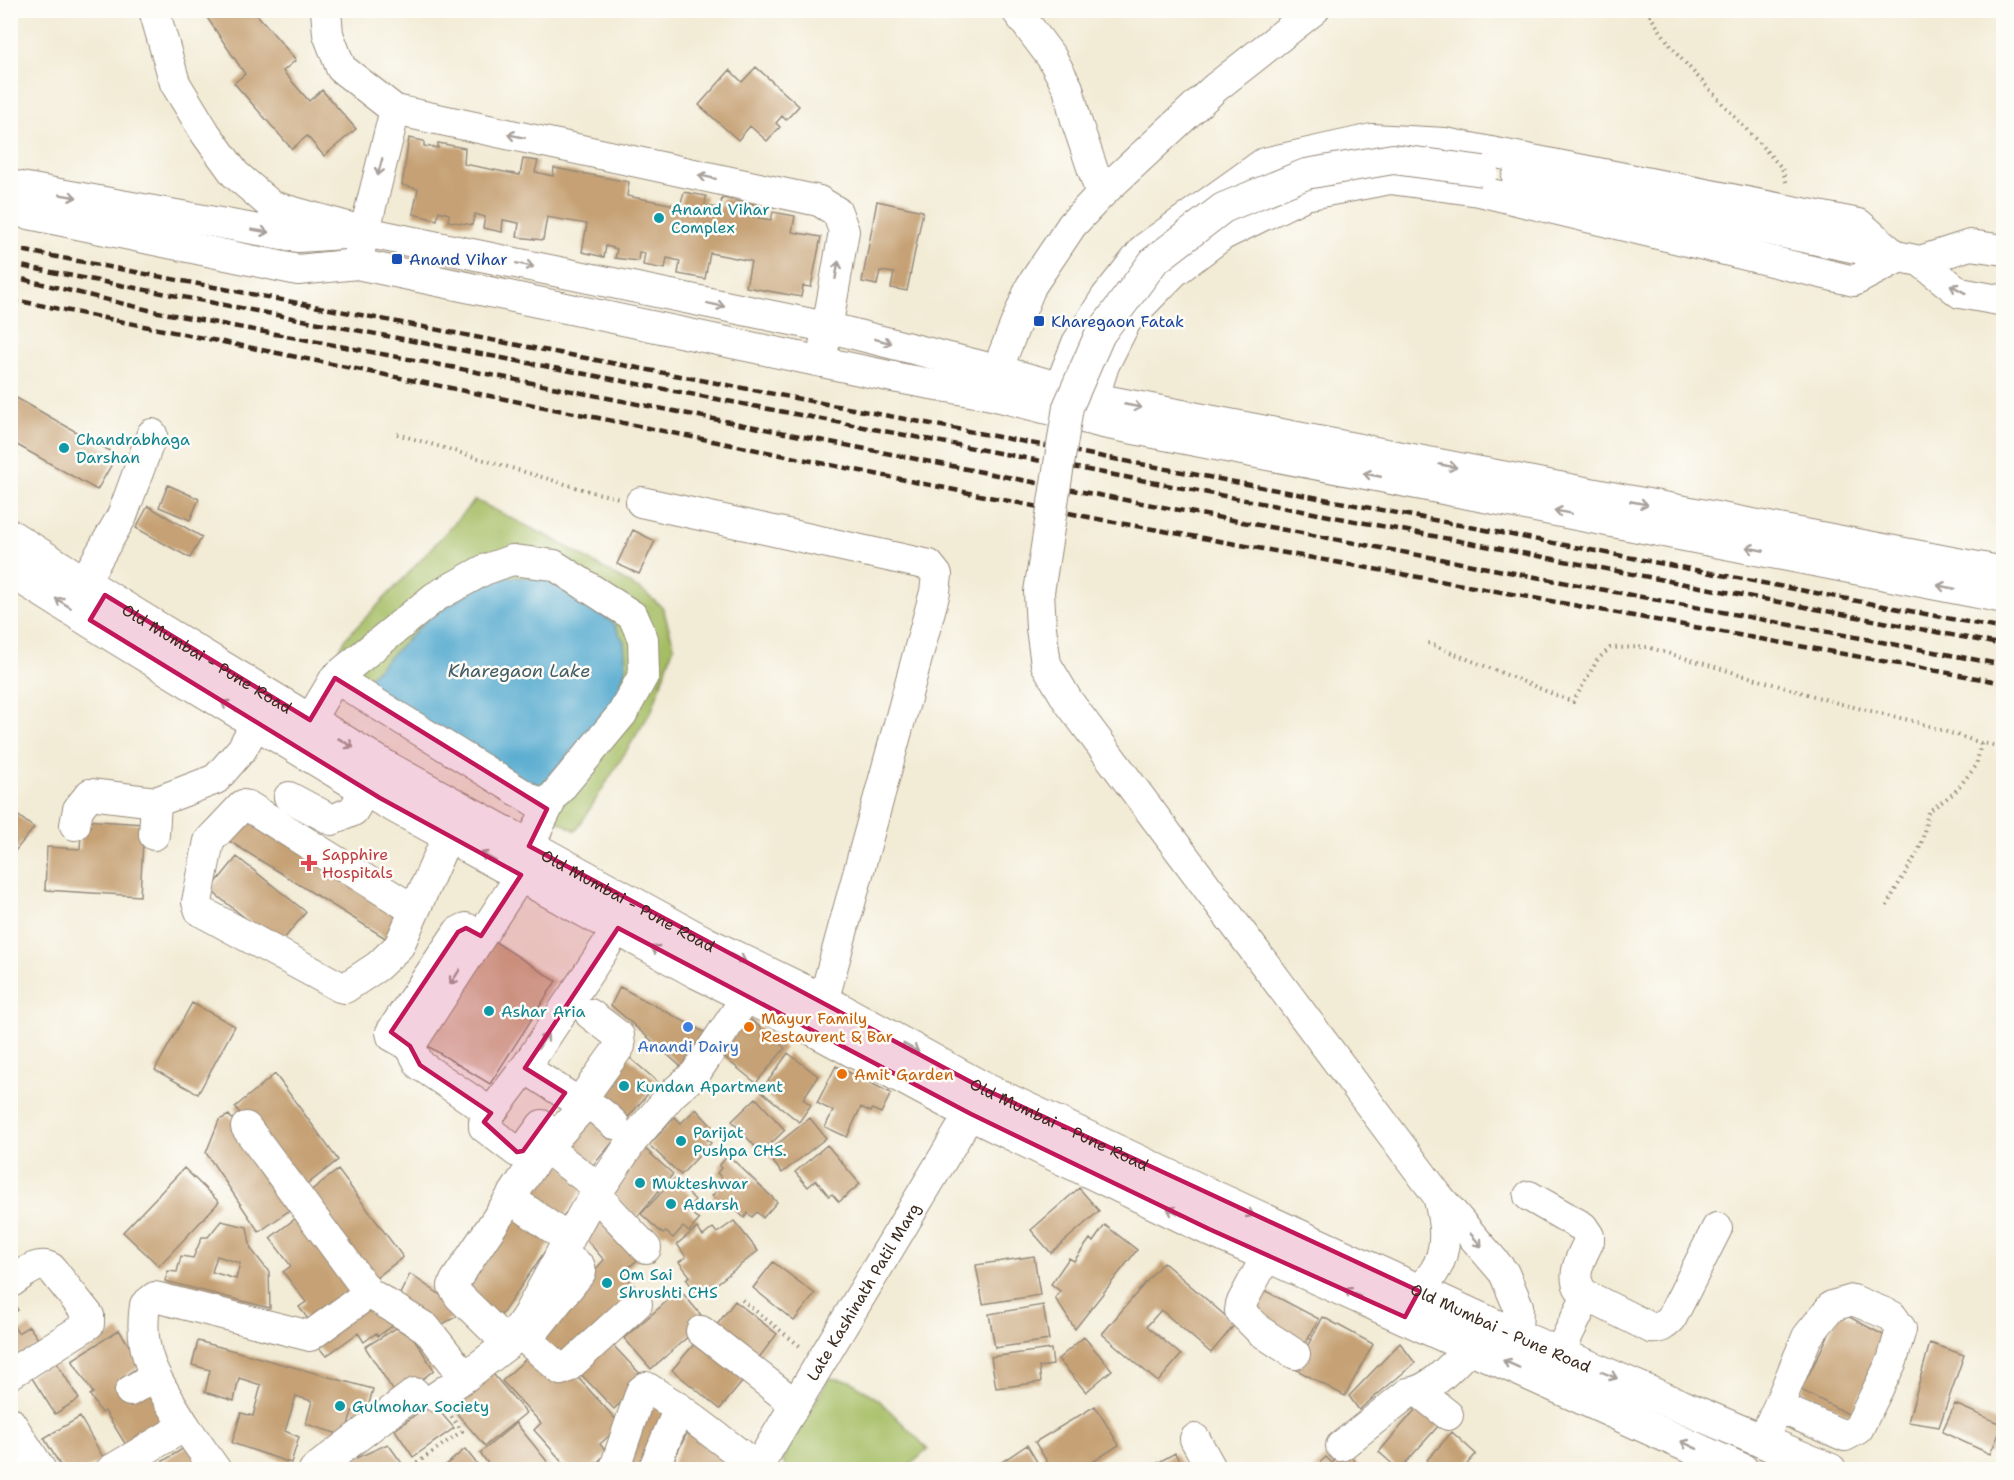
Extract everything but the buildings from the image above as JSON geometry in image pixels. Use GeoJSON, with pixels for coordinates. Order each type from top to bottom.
{"type":"FeatureCollection","features":[{"type":"Feature","properties":{"kind":"main road","name":"Old Mumbai - Pune Road"},"geometry":{"type":"LineString","coordinates":[[10,536],[93,599],[263,710],[366,789],[448,835],[525,860],[705,943],[820,1015],[978,1102],[1267,1255],[1412,1304],[1516,1335],[1830,1470]]}},
{"type":"Feature","properties":{"kind":"main road","name":"Old Mumbai - Pune Road"},"geometry":{"type":"LineString","coordinates":[[10,570],[93,599]]}},
{"type":"Feature","properties":{"kind":"main road","name":"Old Mumbai - Pune Road"},"geometry":{"type":"LineString","coordinates":[[263,710],[310,720],[388,768],[525,860],[618,928],[697,972],[747,996],[820,1015]]}},
{"type":"Feature","properties":{"kind":"main road","name":"Old Mumbai - Pune Road"},"geometry":{"type":"LineString","coordinates":[[978,1102],[1218,1199],[1412,1304],[1472,1347],[1742,1470]]}},
{"type":"Feature","properties":{"kind":"street"},"geometry":{"type":"LineString","coordinates":[[154,10],[175,83],[206,134],[236,174],[272,206],[365,232],[826,327],[994,383]]}},
{"type":"Feature","properties":{"kind":"street"},"geometry":{"type":"LineString","coordinates":[[326,10],[328,34],[341,68],[395,110],[819,201],[837,212],[844,231],[826,327],[822,362]]}},
{"type":"Feature","properties":{"kind":"street"},"geometry":{"type":"LineString","coordinates":[[1016,10],[1052,58],[1068,88],[1076,120],[1101,194]]}},
{"type":"Feature","properties":{"kind":"street"},"geometry":{"type":"LineString","coordinates":[[994,383],[1030,286],[1072,225],[1101,194],[1215,88],[1314,10]]}},
{"type":"Feature","properties":{"kind":"street"},"geometry":{"type":"LineString","coordinates":[[357,264],[395,110]]}},
{"type":"Feature","properties":{"kind":"street"},"geometry":{"type":"LineString","coordinates":[[1060,387],[1077,343],[1106,297],[1145,248],[1264,163],[1372,139],[1445,143],[1859,224],[1960,293],[2004,301]]}},
{"type":"Feature","properties":{"kind":"street"},"geometry":{"type":"LineString","coordinates":[[1516,1335],[1518,1306],[1504,1273],[1438,1196],[1068,701],[1046,664],[1039,592],[1068,407],[1100,334],[1155,261],[1223,208],[1305,174],[1393,159],[1483,171],[1909,259]]}},
{"type":"Feature","properties":{"kind":"street"},"geometry":{"type":"LineString","coordinates":[[1094,397],[1126,321],[1174,272],[1223,235],[1305,195],[1390,179],[1479,191],[1854,281],[1909,259],[1970,245],[2004,250]]}},
{"type":"Feature","properties":{"kind":"street"},"geometry":{"type":"LineString","coordinates":[[10,185],[298,237],[365,232]]}},
{"type":"Feature","properties":{"kind":"street"},"geometry":{"type":"LineString","coordinates":[[10,210],[298,270],[357,264],[822,362],[994,383],[1060,387],[1109,401],[2004,573]]}},
{"type":"Feature","properties":{"kind":"street"},"geometry":{"type":"LineString","coordinates":[[1060,387],[1094,397],[2004,598]]}},
{"type":"Feature","properties":{"kind":"street"},"geometry":{"type":"LineString","coordinates":[[93,599],[152,434]]}},
{"type":"Feature","properties":{"kind":"street"},"geometry":{"type":"LineString","coordinates":[[641,502],[929,565],[937,575],[935,592],[820,1015]]}},
{"type":"Feature","properties":{"kind":"street"},"geometry":{"type":"LineString","coordinates":[[310,720],[335,678],[435,597],[483,570],[512,560],[554,564],[633,616],[644,639],[644,674],[622,714],[554,798],[525,860],[481,936],[410,1046],[420,1065],[491,1113]]}},
{"type":"Feature","properties":{"kind":"street"},"geometry":{"type":"LineString","coordinates":[[335,678],[547,809]]}},
{"type":"Feature","properties":{"kind":"street"},"geometry":{"type":"LineString","coordinates":[[75,825],[78,809],[90,794],[156,802],[216,779],[242,749],[263,710]]}},
{"type":"Feature","properties":{"kind":"street"},"geometry":{"type":"LineString","coordinates":[[289,797],[332,820],[353,810],[366,789]]}},
{"type":"Feature","properties":{"kind":"street"},"geometry":{"type":"LineString","coordinates":[[154,834],[156,802]]}},
{"type":"Feature","properties":{"kind":"street"},"geometry":{"type":"LineString","coordinates":[[414,910],[248,806],[243,806],[209,841],[197,902],[200,911],[345,988],[378,966],[399,946],[448,835]]}},
{"type":"Feature","properties":{"kind":"street"},"geometry":{"type":"LineString","coordinates":[[565,1093],[523,1150],[517,1152],[484,1127],[484,1122],[525,1068],[618,928]]}},
{"type":"Feature","properties":{"kind":"street"},"geometry":{"type":"LineString","coordinates":[[314,1470],[425,1395],[465,1377],[517,1338],[565,1246],[598,1192],[633,1140],[672,1095],[695,1074],[747,996]]}},
{"type":"Feature","properties":{"kind":"street"},"geometry":{"type":"LineString","coordinates":[[525,1068],[576,1101],[584,1096],[620,1046],[619,1036],[590,1014]]}},
{"type":"Feature","properties":{"kind":"street","name":"Late Kashinath Patil Marg"},"geometry":{"type":"LineString","coordinates":[[757,1468],[978,1102]]}},
{"type":"Feature","properties":{"kind":"street"},"geometry":{"type":"LineString","coordinates":[[614,1124],[592,1106],[586,1105],[582,1108],[546,1148],[510,1198],[453,1286],[459,1296],[561,1370],[568,1367],[637,1304]]}},
{"type":"Feature","properties":{"kind":"street"},"geometry":{"type":"LineString","coordinates":[[246,1127],[369,1293],[426,1328],[465,1377]]}},
{"type":"Feature","properties":{"kind":"street"},"geometry":{"type":"LineString","coordinates":[[546,1148],[598,1192],[646,1248]]}},
{"type":"Feature","properties":{"kind":"street"},"geometry":{"type":"LineString","coordinates":[[1412,1304],[1435,1271],[1444,1247],[1444,1221],[1438,1196]]}},
{"type":"Feature","properties":{"kind":"street"},"geometry":{"type":"LineString","coordinates":[[1529,1196],[1583,1227],[1588,1236],[1589,1241],[1575,1272],[1580,1291],[1651,1328],[1657,1329],[1666,1325],[1671,1319],[1717,1228]]}},
{"type":"Feature","properties":{"kind":"street"},"geometry":{"type":"LineString","coordinates":[[510,1198],[565,1246]]}},
{"type":"Feature","properties":{"kind":"street"},"geometry":{"type":"LineString","coordinates":[[1267,1255],[1241,1304],[1240,1311],[1260,1331],[1295,1353]]}},
{"type":"Feature","properties":{"kind":"street"},"geometry":{"type":"LineString","coordinates":[[10,1283],[36,1266],[46,1265],[51,1268],[89,1316],[90,1321],[10,1374]]}},
{"type":"Feature","properties":{"kind":"street"},"geometry":{"type":"LineString","coordinates":[[216,1470],[185,1426],[147,1359],[143,1317],[145,1305],[155,1297],[310,1336],[369,1293]]}},
{"type":"Feature","properties":{"kind":"street"},"geometry":{"type":"LineString","coordinates":[[1559,1353],[1587,1296]]}},
{"type":"Feature","properties":{"kind":"street"},"geometry":{"type":"LineString","coordinates":[[1761,1441],[1807,1337],[1832,1306],[1853,1300],[1892,1317],[1900,1329],[1892,1361],[1858,1429],[1845,1436],[1778,1407]]}},
{"type":"Feature","properties":{"kind":"street"},"geometry":{"type":"LineString","coordinates":[[701,1331],[795,1404]]}},
{"type":"Feature","properties":{"kind":"street"},"geometry":{"type":"LineString","coordinates":[[1341,1446],[1408,1393],[1419,1392],[1436,1380],[1472,1347]]}},
{"type":"Feature","properties":{"kind":"street"},"geometry":{"type":"LineString","coordinates":[[130,1391],[155,1376]]}},
{"type":"Feature","properties":{"kind":"street"},"geometry":{"type":"LineString","coordinates":[[614,1470],[642,1389],[648,1387],[757,1468]]}},
{"type":"Feature","properties":{"kind":"street"},"geometry":{"type":"LineString","coordinates":[[1419,1392],[1448,1414]]}},
{"type":"Feature","properties":{"kind":"street"},"geometry":{"type":"LineString","coordinates":[[653,1470],[679,1408]]}},
{"type":"Feature","properties":{"kind":"street"},"geometry":{"type":"LineString","coordinates":[[10,1422],[40,1470]]}},
{"type":"Feature","properties":{"kind":"street"},"geometry":{"type":"LineString","coordinates":[[111,1470],[185,1426]]}},
{"type":"Feature","properties":{"kind":"street"},"geometry":{"type":"LineString","coordinates":[[1195,1439],[1212,1470]]}},
{"type":"Feature","properties":{"kind":"path"},"geometry":{"type":"LineString","coordinates":[[1646,10],[1675,52],[1782,168],[1787,183],[1786,210]]}},
{"type":"Feature","properties":{"kind":"path"},"geometry":{"type":"LineString","coordinates":[[397,434],[592,492],[641,502]]}},
{"type":"Feature","properties":{"kind":"path"},"geometry":{"type":"LineString","coordinates":[[1428,643],[1573,702],[1598,660],[1610,648],[1647,647],[1841,704],[1913,722],[1981,743],[2004,747]]}},
{"type":"Feature","properties":{"kind":"path"},"geometry":{"type":"LineString","coordinates":[[1887,906],[1895,888],[1904,879],[1920,847],[1928,812],[1954,793],[1976,766],[1981,743]]}},
{"type":"Feature","properties":{"kind":"path"},"geometry":{"type":"LineString","coordinates":[[742,1300],[820,1362]]}},
{"type":"Feature","properties":{"kind":"path"},"geometry":{"type":"LineString","coordinates":[[407,1470],[462,1431],[425,1395]]}},
{"type":"Feature","properties":{"kind":"highlighted area"},"geometry":{"type":"Polygon","coordinates":[[[105,595],[310,720],[335,678],[547,809],[529,846],[984,1089],[1419,1291],[1405,1317],[1209,1229],[971,1114],[618,928],[525,1068],[565,1093],[523,1151],[517,1152],[484,1122],[491,1113],[420,1065],[410,1046],[391,1032],[458,932],[466,928],[481,936],[521,875],[380,798],[90,620],[105,595]]]}},
{"type":"Feature","properties":{"kind":"green space"},"geometry":{"type":"Polygon","coordinates":[[[475,500],[553,539],[644,592],[663,608],[674,646],[652,710],[576,831],[466,769],[323,682],[346,638],[475,500]]]}},
{"type":"Feature","properties":{"kind":"green space"},"geometry":{"type":"Polygon","coordinates":[[[829,1378],[851,1381],[880,1401],[928,1449],[906,1469],[787,1469],[782,1460],[829,1378]]]}},
{"type":"Feature","properties":{"kind":"water","name":"Kharegaon Lake"},"geometry":{"type":"Polygon","coordinates":[[[507,577],[544,578],[613,622],[624,642],[626,667],[615,700],[538,789],[359,687],[430,617],[475,588],[507,577]]]}},
{"type":"Feature","properties":{"kind":"railway"},"geometry":{"type":"LineString","coordinates":[[10,248],[2004,629]]}},
{"type":"Feature","properties":{"kind":"railway"},"geometry":{"type":"LineString","coordinates":[[10,264],[2004,645]]}},
{"type":"Feature","properties":{"kind":"railway"},"geometry":{"type":"LineString","coordinates":[[10,276],[153,311],[451,367],[1083,492],[2004,665]]}},
{"type":"Feature","properties":{"kind":"railway"},"geometry":{"type":"LineString","coordinates":[[10,299],[1103,520],[2004,683]]}},
{"type":"Feature","properties":{"kind":"place","name":"Anand Vihar Complex"},"geometry":{"type":"Point","coordinates":[659,218]}},
{"type":"Feature","properties":{"kind":"place","name":"Anand Vihar"},"geometry":{"type":"Point","coordinates":[397,259]}},
{"type":"Feature","properties":{"kind":"place","name":"Kharegaon Fatak"},"geometry":{"type":"Point","coordinates":[1039,321]}},
{"type":"Feature","properties":{"kind":"place","name":"Chandrabhaga Darshan"},"geometry":{"type":"Point","coordinates":[64,448]}},
{"type":"Feature","properties":{"kind":"place","name":"Sapphire Hospitals"},"geometry":{"type":"Point","coordinates":[309,863]}},
{"type":"Feature","properties":{"kind":"place","name":"Ashar Aria"},"geometry":{"type":"Point","coordinates":[489,1011]}},
{"type":"Feature","properties":{"kind":"place","name":"Anandi Dairy"},"geometry":{"type":"Point","coordinates":[688,1027]}},
{"type":"Feature","properties":{"kind":"place","name":"Mayur Family Restaurent & Bar"},"geometry":{"type":"Point","coordinates":[749,1027]}},
{"type":"Feature","properties":{"kind":"place","name":"Amit Garden"},"geometry":{"type":"Point","coordinates":[842,1074]}},
{"type":"Feature","properties":{"kind":"place","name":"Kundan Apartment"},"geometry":{"type":"Point","coordinates":[624,1086]}},
{"type":"Feature","properties":{"kind":"place","name":"Parijat Pushpa CHS."},"geometry":{"type":"Point","coordinates":[681,1141]}},
{"type":"Feature","properties":{"kind":"place","name":"Mukteshwar"},"geometry":{"type":"Point","coordinates":[640,1183]}},
{"type":"Feature","properties":{"kind":"place","name":"Adarsh"},"geometry":{"type":"Point","coordinates":[671,1204]}},
{"type":"Feature","properties":{"kind":"place","name":"Om Sai Shrushti CHS"},"geometry":{"type":"Point","coordinates":[607,1283]}},
{"type":"Feature","properties":{"kind":"place","name":"Gulmohar Society"},"geometry":{"type":"Point","coordinates":[340,1406]}}]}
